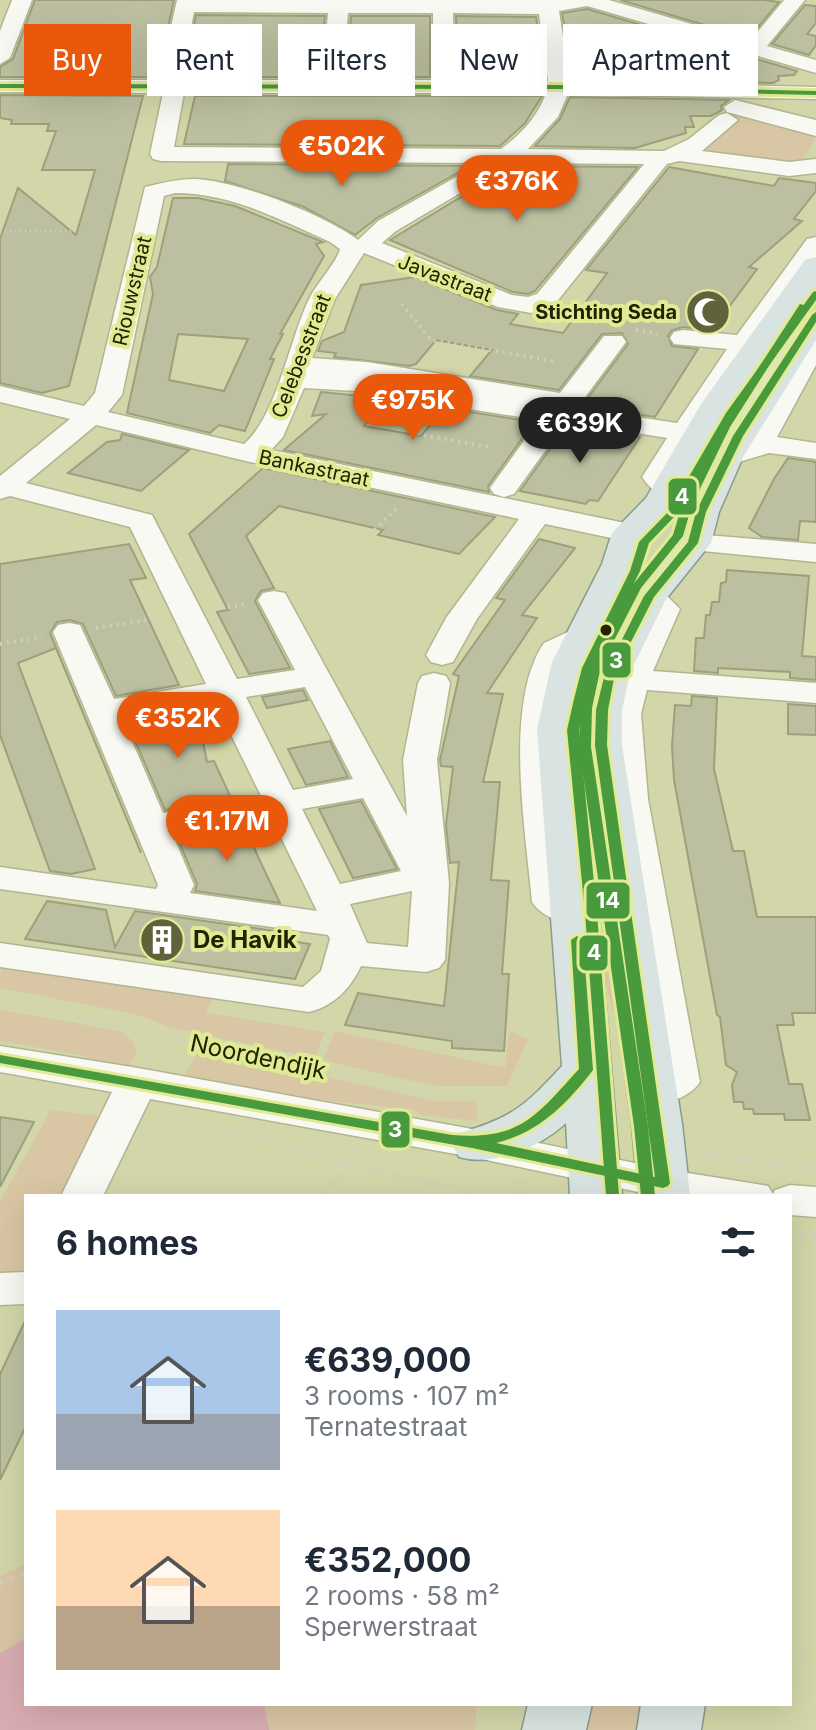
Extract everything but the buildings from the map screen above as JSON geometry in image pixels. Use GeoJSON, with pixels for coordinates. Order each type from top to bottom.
{"type":"FeatureCollection","features":[{"type":"Feature","properties":{"kind":"main road"},"geometry":{"type":"LineString","coordinates":[[596,1183],[557,729],[572,662],[645,519],[718,404],[816,266]]}},
{"type":"Feature","properties":{"kind":"main road"},"geometry":{"type":"LineString","coordinates":[[677,1178],[652,1093],[601,745],[602,710],[610,673],[649,596],[687,546],[701,512],[743,450],[816,315]]}},
{"type":"Feature","properties":{"kind":"main road"},"geometry":{"type":"LineString","coordinates":[[645,519],[649,558],[687,546]]}},
{"type":"Feature","properties":{"kind":"main road"},"geometry":{"type":"LineString","coordinates":[[477,1145],[519,1134],[533,1126],[586,1070]]}},
{"type":"Feature","properties":{"kind":"main road"},"geometry":{"type":"LineString","coordinates":[[554,1730],[560,1706]]}},
{"type":"Feature","properties":{"kind":"main road"},"geometry":{"type":"LineString","coordinates":[[669,1730],[673,1706]]}},
{"type":"Feature","properties":{"kind":"street"},"geometry":{"type":"LineString","coordinates":[[0,58],[22,0]]}},
{"type":"Feature","properties":{"kind":"street"},"geometry":{"type":"LineString","coordinates":[[182,24],[186,3],[442,3],[546,8],[588,0],[667,24]]}},
{"type":"Feature","properties":{"kind":"street"},"geometry":{"type":"LineString","coordinates":[[758,44],[798,0],[816,2]]}},
{"type":"Feature","properties":{"kind":"street"},"geometry":{"type":"LineString","coordinates":[[337,24],[339,3]]}},
{"type":"Feature","properties":{"kind":"street"},"geometry":{"type":"LineString","coordinates":[[442,3],[443,24]]}},
{"type":"Feature","properties":{"kind":"street"},"geometry":{"type":"LineString","coordinates":[[546,8],[549,11],[559,87]]}},
{"type":"Feature","properties":{"kind":"street"},"geometry":{"type":"LineString","coordinates":[[758,52],[813,69]]}},
{"type":"Feature","properties":{"kind":"street"},"geometry":{"type":"LineString","coordinates":[[0,86],[147,87]]}},
{"type":"Feature","properties":{"kind":"street"},"geometry":{"type":"LineString","coordinates":[[683,155],[734,105],[816,86]]}},
{"type":"Feature","properties":{"kind":"street"},"geometry":{"type":"LineString","coordinates":[[547,87],[734,105],[816,129]]}},
{"type":"Feature","properties":{"kind":"street","name":"Celebesstraat"},"geometry":{"type":"LineString","coordinates":[[250,454],[269,437],[322,299],[338,270],[387,226],[509,156],[547,119],[559,87]]}},
{"type":"Feature","properties":{"kind":"street"},"geometry":{"type":"LineString","coordinates":[[734,105],[816,93]]}},
{"type":"Feature","properties":{"kind":"street"},"geometry":{"type":"LineString","coordinates":[[174,96],[161,154],[652,159],[683,155],[789,169],[816,158]]}},
{"type":"Feature","properties":{"kind":"street","name":"Javastraat"},"geometry":{"type":"LineString","coordinates":[[187,186],[218,187],[339,237],[352,247],[369,245],[378,252],[507,302],[531,305],[546,299],[656,164],[652,159]]}},
{"type":"Feature","properties":{"kind":"street","name":"Riouwstraat"},"geometry":{"type":"LineString","coordinates":[[89,417],[108,395],[153,192],[167,187],[187,186]]}},
{"type":"Feature","properties":{"kind":"street"},"geometry":{"type":"LineString","coordinates":[[645,519],[656,477],[744,343],[816,244]]}},
{"type":"Feature","properties":{"kind":"street"},"geometry":{"type":"LineString","coordinates":[[683,338],[744,343]]}},
{"type":"Feature","properties":{"kind":"street"},"geometry":{"type":"LineString","coordinates":[[504,488],[613,342]]}},
{"type":"Feature","properties":{"kind":"street"},"geometry":{"type":"LineString","coordinates":[[743,450],[806,377],[816,344]]}},
{"type":"Feature","properties":{"kind":"street"},"geometry":{"type":"LineString","coordinates":[[295,372],[382,372],[686,433]]}},
{"type":"Feature","properties":{"kind":"street"},"geometry":{"type":"LineString","coordinates":[[295,372],[551,414],[562,409]]}},
{"type":"Feature","properties":{"kind":"street","name":"Bankastraat"},"geometry":{"type":"LineString","coordinates":[[0,394],[250,454],[537,514],[645,519]]}},
{"type":"Feature","properties":{"kind":"street"},"geometry":{"type":"LineString","coordinates":[[2,487],[89,417]]}},
{"type":"Feature","properties":{"kind":"street"},"geometry":{"type":"LineString","coordinates":[[743,450],[816,451]]}},
{"type":"Feature","properties":{"kind":"street"},"geometry":{"type":"LineString","coordinates":[[2,487],[142,521],[279,803],[340,941]]}},
{"type":"Feature","properties":{"kind":"street"},"geometry":{"type":"LineString","coordinates":[[2,876],[167,901],[426,960],[431,883],[420,760],[438,669],[462,618],[537,514]]}},
{"type":"Feature","properties":{"kind":"street"},"geometry":{"type":"LineString","coordinates":[[687,546],[816,553]]}},
{"type":"Feature","properties":{"kind":"street"},"geometry":{"type":"LineString","coordinates":[[649,596],[664,609],[633,679],[624,714],[626,754],[652,932],[680,1082],[652,1093]]}},
{"type":"Feature","properties":{"kind":"street"},"geometry":{"type":"LineString","coordinates":[[0,955],[309,1000],[340,941],[423,878],[274,600]]}},
{"type":"Feature","properties":{"kind":"street"},"geometry":{"type":"LineString","coordinates":[[69,632],[176,885],[167,901]]}},
{"type":"Feature","properties":{"kind":"street"},"geometry":{"type":"LineString","coordinates":[[102,711],[315,676]]}},
{"type":"Feature","properties":{"kind":"street"},"geometry":{"type":"LineString","coordinates":[[633,679],[816,693]]}},
{"type":"Feature","properties":{"kind":"street"},"geometry":{"type":"LineString","coordinates":[[151,826],[374,786]]}},
{"type":"Feature","properties":{"kind":"street","name":"Noordendijk"},"geometry":{"type":"LineString","coordinates":[[0,1059],[138,1081],[477,1145],[596,1183],[677,1178],[745,1194]]}},
{"type":"Feature","properties":{"kind":"street"},"geometry":{"type":"LineString","coordinates":[[83,1194],[138,1081]]}},
{"type":"Feature","properties":{"kind":"street"},"geometry":{"type":"LineString","coordinates":[[792,1200],[816,1202]]}},
{"type":"Feature","properties":{"kind":"street"},"geometry":{"type":"LineString","coordinates":[[0,1289],[24,1288]]}},
{"type":"Feature","properties":{"kind":"path"},"geometry":{"type":"LineString","coordinates":[[0,231],[80,231]]}},
{"type":"Feature","properties":{"kind":"path"},"geometry":{"type":"LineString","coordinates":[[402,304],[431,340],[457,347],[553,361]]}},
{"type":"Feature","properties":{"kind":"path"},"geometry":{"type":"LineString","coordinates":[[448,397],[418,434],[489,447]]}},
{"type":"Feature","properties":{"kind":"path"},"geometry":{"type":"LineString","coordinates":[[0,440],[31,415]]}},
{"type":"Feature","properties":{"kind":"path"},"geometry":{"type":"LineString","coordinates":[[365,540],[416,489]]}},
{"type":"Feature","properties":{"kind":"path"},"geometry":{"type":"LineString","coordinates":[[0,644],[289,598],[365,617]]}},
{"type":"Feature","properties":{"kind":"path","name":"Noordendijk"},"geometry":{"type":"LineString","coordinates":[[0,1000],[435,1097],[506,1097]]}},
{"type":"Feature","properties":{"kind":"path"},"geometry":{"type":"LineString","coordinates":[[315,1068],[330,1034]]}},
{"type":"Feature","properties":{"kind":"path"},"geometry":{"type":"LineString","coordinates":[[226,1130],[344,1163],[476,1194]]}},
{"type":"Feature","properties":{"kind":"path"},"geometry":{"type":"LineString","coordinates":[[327,1194],[344,1163]]}},
{"type":"Feature","properties":{"kind":"path"},"geometry":{"type":"LineString","coordinates":[[677,1178],[816,1169]]}},
{"type":"Feature","properties":{"kind":"path"},"geometry":{"type":"LineString","coordinates":[[792,1239],[816,1236]]}},
{"type":"Feature","properties":{"kind":"path"},"geometry":{"type":"LineString","coordinates":[[0,1583],[24,1573]]}},
{"type":"Feature","properties":{"kind":"path"},"geometry":{"type":"LineString","coordinates":[[792,1656],[804,1658]]}},
{"type":"Feature","properties":{"kind":"shaded area"},"geometry":{"type":"Polygon","coordinates":[[[736,110],[814,130],[813,144],[799,164],[697,152],[723,116],[736,110]]]}},
{"type":"Feature","properties":{"kind":"shaded area"},"geometry":{"type":"Polygon","coordinates":[[[628,575],[650,579],[602,671],[639,1106],[627,1105],[616,1021],[588,917],[573,696],[628,575]]]}},
{"type":"Feature","properties":{"kind":"shaded area"},"geometry":{"type":"Polygon","coordinates":[[[1,965],[213,996],[206,1013],[325,1032],[314,1058],[170,1027],[135,1014],[0,988],[1,965]]]}},
{"type":"Feature","properties":{"kind":"shaded area"},"geometry":{"type":"Polygon","coordinates":[[[0,1010],[120,1031],[133,1042],[137,1053],[127,1069],[88,1063],[86,1056],[0,1041],[0,1010]]]}},
{"type":"Feature","properties":{"kind":"shaded area"},"geometry":{"type":"Polygon","coordinates":[[[335,1031],[505,1068],[509,1031],[528,1039],[507,1086],[434,1086],[323,1060],[335,1031]]]}},
{"type":"Feature","properties":{"kind":"shaded area"},"geometry":{"type":"Polygon","coordinates":[[[200,1049],[435,1101],[477,1101],[477,1121],[421,1115],[413,1109],[319,1100],[182,1079],[200,1049]]]}},
{"type":"Feature","properties":{"kind":"shaded area"},"geometry":{"type":"Polygon","coordinates":[[[51,1110],[108,1117],[70,1194],[24,1194],[24,1277],[0,1278],[0,1201],[51,1110]]]}},
{"type":"Feature","properties":{"kind":"shaded area"},"geometry":{"type":"Polygon","coordinates":[[[24,1565],[24,1639],[0,1653],[0,1576],[24,1565]]]}},
{"type":"Feature","properties":{"kind":"shaded area"},"geometry":{"type":"Polygon","coordinates":[[[24,1639],[24,1706],[264,1706],[269,1730],[0,1730],[0,1653],[24,1639]]]}},
{"type":"Feature","properties":{"kind":"shaded area"},"geometry":{"type":"Polygon","coordinates":[[[264,1706],[477,1706],[475,1730],[269,1730],[264,1706]]]}},
{"type":"Feature","properties":{"kind":"shaded area"},"geometry":{"type":"Polygon","coordinates":[[[581,1706],[650,1706],[646,1730],[577,1730],[581,1706]]]}},
{"type":"Feature","properties":{"kind":"transit line"},"geometry":{"type":"LineString","coordinates":[[0,86],[559,87],[816,93]]}},
{"type":"Feature","properties":{"kind":"transit line","name":"4"},"geometry":{"type":"LineString","coordinates":[[612,1194],[591,913],[573,730],[579,699],[587,668],[635,571],[644,542],[673,513],[731,413],[816,294]]}},
{"type":"Feature","properties":{"kind":"transit line","name":"14"},"geometry":{"type":"LineString","coordinates":[[648,1194],[641,1126],[585,747],[586,708],[596,666],[636,587],[678,536],[687,505],[725,427],[803,306]]}},
{"type":"Feature","properties":{"kind":"transit line","name":"3"},"geometry":{"type":"LineString","coordinates":[[0,1059],[472,1143],[663,1183],[601,745],[602,710],[610,673],[649,596],[693,543],[701,512],[738,436],[816,315]]}},
{"type":"Feature","properties":{"kind":"transit line","name":"3"},"geometry":{"type":"LineString","coordinates":[[445,1139],[493,1139],[526,1128],[586,1070],[577,940]]}},
{"type":"Feature","properties":{"kind":"place","name":"Stichting Seda"},"geometry":{"type":"Point","coordinates":[708,312]}},
{"type":"Feature","properties":{"kind":"place","name":"De Havik"},"geometry":{"type":"Point","coordinates":[162,940]}}]}
